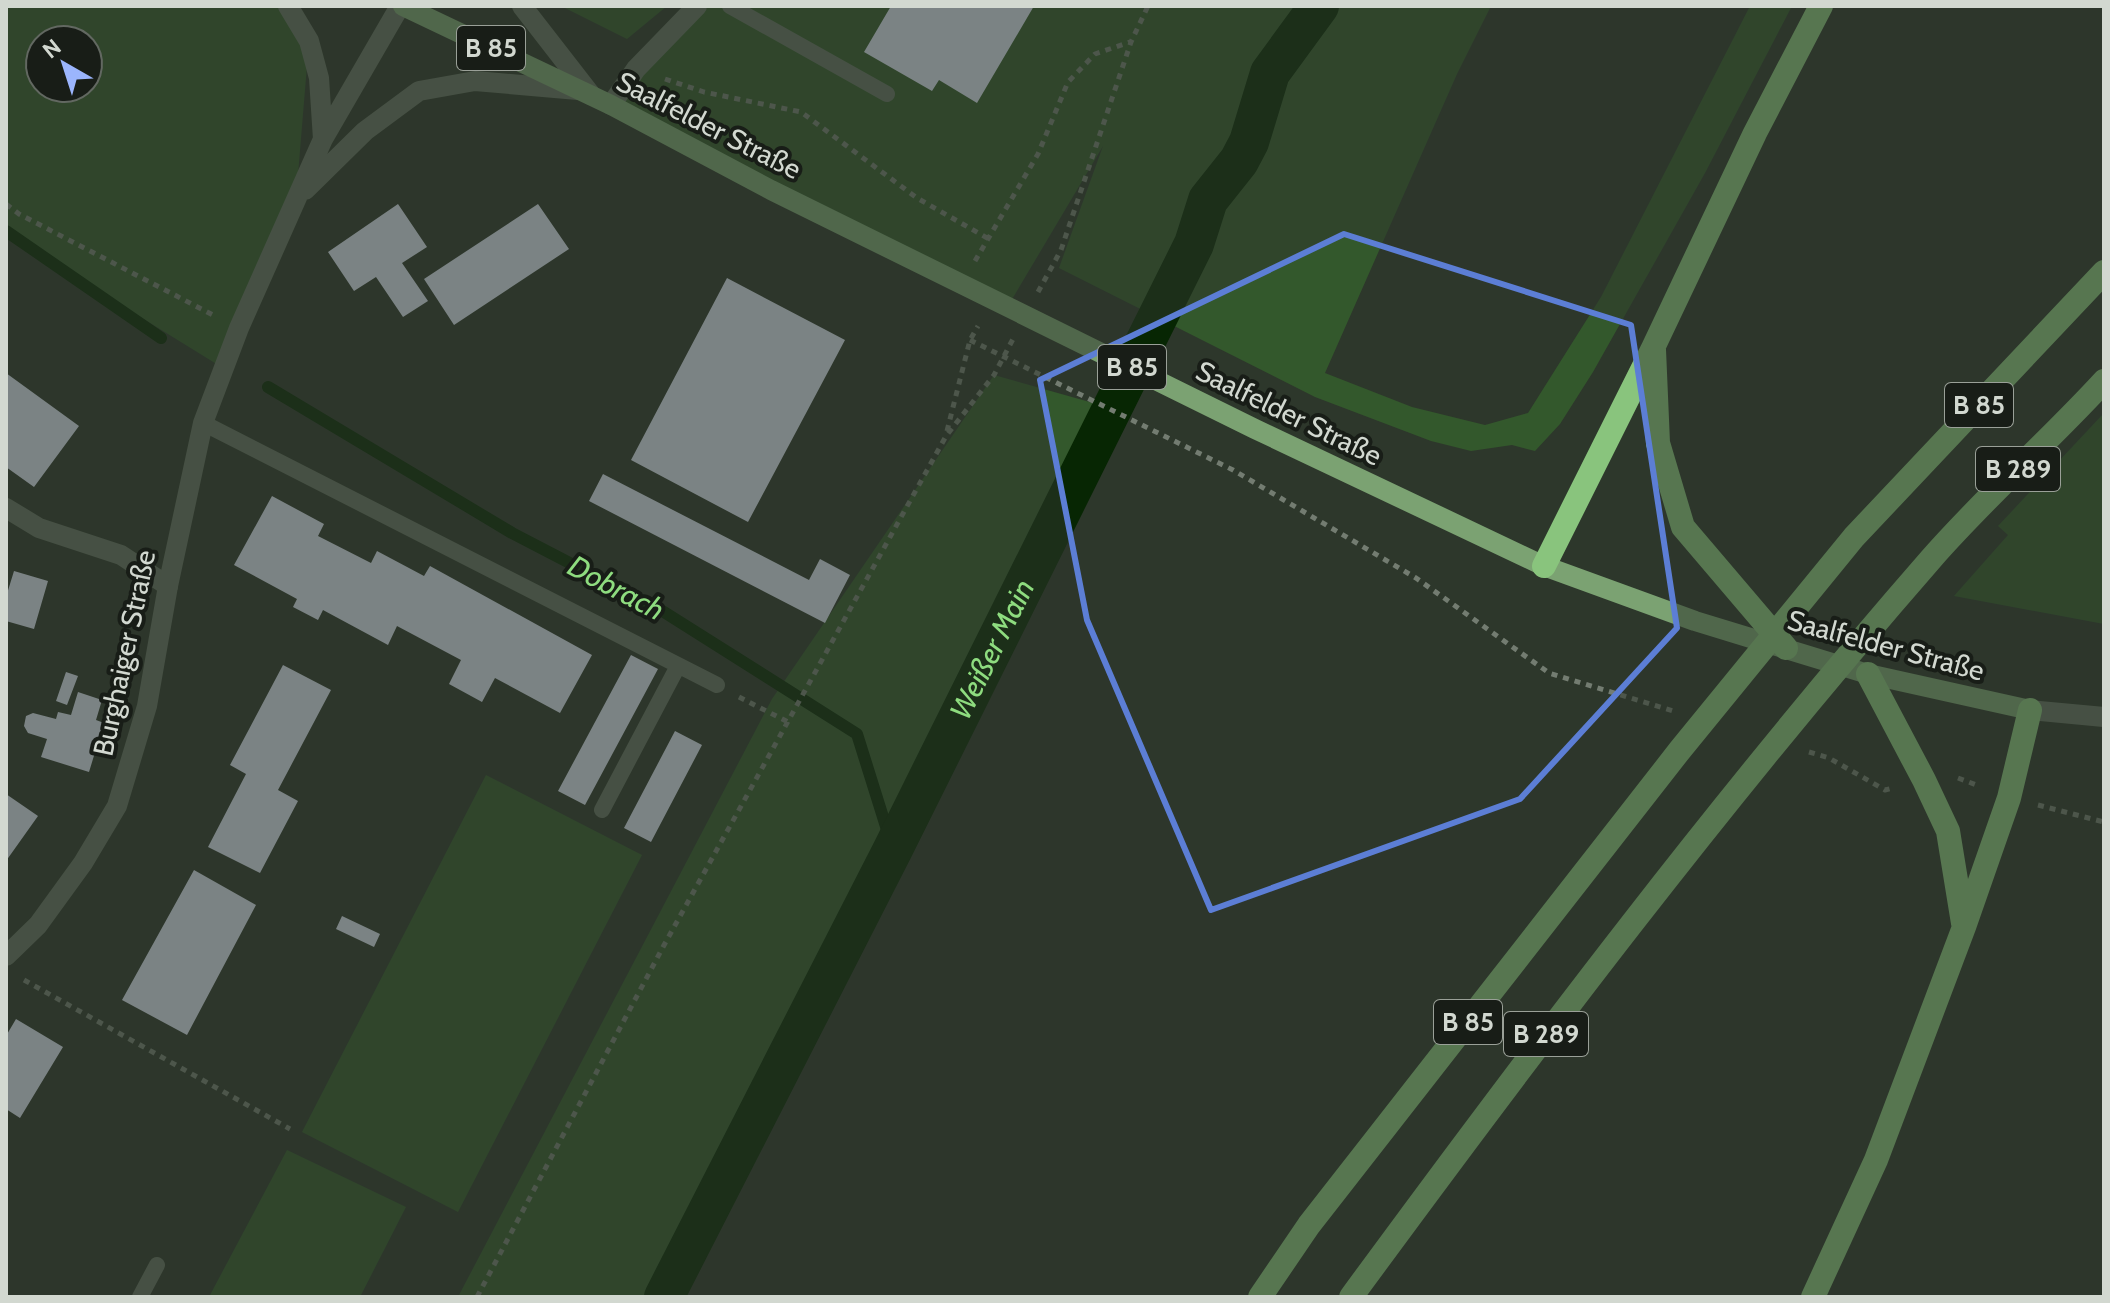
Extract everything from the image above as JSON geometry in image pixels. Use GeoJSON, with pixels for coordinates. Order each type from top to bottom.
{"type":"FeatureCollection","features":[{"type":"Feature","properties":{"kind":"highway"},"geometry":{"type":"LineString","coordinates":[[1544,566],[1653,348],[1755,133],[1821,6]]}},
{"type":"Feature","properties":{"kind":"highway","name":"B 85"},"geometry":{"type":"LineString","coordinates":[[1260,1297],[1309,1225],[1680,750],[1854,537],[2104,272]]}},
{"type":"Feature","properties":{"kind":"highway"},"geometry":{"type":"LineString","coordinates":[[1653,348],[1658,443],[1683,527],[1786,648]]}},
{"type":"Feature","properties":{"kind":"highway","name":"B 289"},"geometry":{"type":"LineString","coordinates":[[1351,1297],[1597,967],[1749,777],[1933,557],[2104,381]]}},
{"type":"Feature","properties":{"kind":"highway"},"geometry":{"type":"LineString","coordinates":[[1868,674],[1948,831],[1964,927]]}},
{"type":"Feature","properties":{"kind":"highway"},"geometry":{"type":"LineString","coordinates":[[1813,1297],[1876,1160],[1964,927],[2009,798],[2030,710]]}},
{"type":"Feature","properties":{"kind":"main road","name":"Saalfelder Straße"},"geometry":{"type":"LineString","coordinates":[[402,6],[611,105],[771,190],[1255,429],[1544,566],[1695,621],[1868,674],[2030,710]]}},
{"type":"Feature","properties":{"kind":"street","name":"Burghaiger Straße"},"geometry":{"type":"LineString","coordinates":[[288,6],[309,41],[319,78],[323,139]]}},
{"type":"Feature","properties":{"kind":"street","name":"Burghaiger Straße"},"geometry":{"type":"LineString","coordinates":[[6,956],[38,925],[83,863],[117,806],[147,706],[168,586],[203,423],[239,328],[323,139],[402,6]]}},
{"type":"Feature","properties":{"kind":"street"},"geometry":{"type":"LineString","coordinates":[[522,6],[585,93]]}},
{"type":"Feature","properties":{"kind":"street"},"geometry":{"type":"LineString","coordinates":[[611,105],[636,69],[697,6]]}},
{"type":"Feature","properties":{"kind":"street","name":"Burghaiger Straße"},"geometry":{"type":"LineString","coordinates":[[296,199],[365,131],[419,91],[475,81],[585,93]]}},
{"type":"Feature","properties":{"kind":"street"},"geometry":{"type":"LineString","coordinates":[[6,508],[39,528],[121,555],[168,586]]}},
{"type":"Feature","properties":{"kind":"street","name":"Saalfelder Straße"},"geometry":{"type":"LineString","coordinates":[[2030,710],[2104,717]]}},
{"type":"Feature","properties":{"kind":"lane"},"geometry":{"type":"LineString","coordinates":[[730,6],[887,94]]}},
{"type":"Feature","properties":{"kind":"lane"},"geometry":{"type":"LineString","coordinates":[[203,423],[717,685]]}},
{"type":"Feature","properties":{"kind":"lane"},"geometry":{"type":"LineString","coordinates":[[602,810],[678,666]]}},
{"type":"Feature","properties":{"kind":"lane"},"geometry":{"type":"LineString","coordinates":[[140,1297],[157,1265]]}},
{"type":"Feature","properties":{"kind":"path"},"geometry":{"type":"LineString","coordinates":[[1031,305],[1061,250],[1131,42],[1148,6]]}},
{"type":"Feature","properties":{"kind":"path"},"geometry":{"type":"LineString","coordinates":[[636,69],[704,92],[799,115],[917,198],[989,239],[1038,154],[1068,82],[1095,54],[1131,42]]}},
{"type":"Feature","properties":{"kind":"path"},"geometry":{"type":"LineString","coordinates":[[6,204],[19,214],[239,328]]}},
{"type":"Feature","properties":{"kind":"path"},"geometry":{"type":"LineString","coordinates":[[946,436],[970,340],[1000,302]]}},
{"type":"Feature","properties":{"kind":"path"},"geometry":{"type":"LineString","coordinates":[[477,1297],[656,961],[946,436],[994,375],[1016,333]]}},
{"type":"Feature","properties":{"kind":"path"},"geometry":{"type":"LineString","coordinates":[[970,340],[1233,470],[1416,578],[1549,673],[1682,713]]}},
{"type":"Feature","properties":{"kind":"path"},"geometry":{"type":"LineString","coordinates":[[717,685],[788,722]]}},
{"type":"Feature","properties":{"kind":"path"},"geometry":{"type":"LineString","coordinates":[[1800,749],[1829,758],[1885,790],[1924,780],[1960,778],[2009,798],[2104,822]]}},
{"type":"Feature","properties":{"kind":"path"},"geometry":{"type":"LineString","coordinates":[[20,977],[290,1129]]}},
{"type":"Feature","properties":{"kind":"highlighted area"},"geometry":{"type":"Polygon","coordinates":[[[1344,234],[1631,325],[1677,628],[1520,799],[1211,910],[1087,620],[1040,380],[1344,234]]]}},
{"type":"Feature","properties":{"kind":"green space"},"geometry":{"type":"Polygon","coordinates":[[[6,6],[281,6],[309,41],[296,199],[223,368],[6,234],[6,6]]]}},
{"type":"Feature","properties":{"kind":"green space"},"geometry":{"type":"Polygon","coordinates":[[[561,6],[667,6],[627,39],[561,6]]]}},
{"type":"Feature","properties":{"kind":"green space"},"geometry":{"type":"Polygon","coordinates":[[[699,6],[1491,6],[1457,74],[1325,373],[1412,407],[1485,425],[1528,413],[1601,297],[1750,6],[1792,6],[1705,173],[1593,372],[1560,424],[1535,451],[1512,445],[1471,451],[1431,441],[1315,397],[1059,268],[1103,146],[1008,306],[611,105],[699,6]]]}},
{"type":"Feature","properties":{"kind":"green space"},"geometry":{"type":"Polygon","coordinates":[[[994,375],[1104,406],[654,1297],[458,1297],[772,699],[994,375]]]}},
{"type":"Feature","properties":{"kind":"green space"},"geometry":{"type":"Polygon","coordinates":[[[2104,413],[2104,624],[1954,596],[2008,535],[1998,526],[2104,413]]]}},
{"type":"Feature","properties":{"kind":"green space"},"geometry":{"type":"Polygon","coordinates":[[[486,775],[642,855],[458,1212],[302,1132],[486,775]]]}},
{"type":"Feature","properties":{"kind":"green space"},"geometry":{"type":"Polygon","coordinates":[[[287,1150],[406,1207],[360,1297],[209,1297],[287,1150]]]}},
{"type":"Feature","properties":{"kind":"building"},"geometry":{"type":"Polygon","coordinates":[[[891,6],[1034,6],[977,103],[939,80],[932,91],[864,52],[891,6]]]}},
{"type":"Feature","properties":{"kind":"building"},"geometry":{"type":"Polygon","coordinates":[[[398,204],[427,247],[402,263],[428,301],[403,317],[376,277],[354,291],[328,252],[398,204]]]}},
{"type":"Feature","properties":{"kind":"building"},"geometry":{"type":"Polygon","coordinates":[[[538,204],[569,249],[454,325],[424,279],[538,204]]]}},
{"type":"Feature","properties":{"kind":"building"},"geometry":{"type":"Polygon","coordinates":[[[727,278],[845,340],[748,522],[631,460],[727,278]]]}},
{"type":"Feature","properties":{"kind":"building"},"geometry":{"type":"Polygon","coordinates":[[[6,373],[79,426],[34,487],[6,467],[6,373]]]}},
{"type":"Feature","properties":{"kind":"building"},"geometry":{"type":"Polygon","coordinates":[[[603,474],[809,580],[820,559],[850,575],[825,623],[589,501],[603,474]]]}},
{"type":"Feature","properties":{"kind":"building"},"geometry":{"type":"Polygon","coordinates":[[[272,496],[324,524],[318,536],[371,563],[377,551],[424,576],[430,566],[592,655],[560,713],[495,678],[482,702],[449,684],[461,660],[397,626],[388,645],[323,610],[318,620],[293,607],[297,599],[234,565],[272,496]]]}},
{"type":"Feature","properties":{"kind":"building"},"geometry":{"type":"Polygon","coordinates":[[[14,571],[48,581],[34,629],[6,621],[6,597],[14,571]]]}},
{"type":"Feature","properties":{"kind":"building"},"geometry":{"type":"Polygon","coordinates":[[[631,655],[658,669],[585,805],[558,791],[631,655]]]}},
{"type":"Feature","properties":{"kind":"building"},"geometry":{"type":"Polygon","coordinates":[[[283,665],[331,690],[278,790],[298,801],[260,873],[208,847],[246,774],[230,765],[283,665]]]}},
{"type":"Feature","properties":{"kind":"building"},"geometry":{"type":"Polygon","coordinates":[[[66,672],[78,676],[67,705],[56,701],[66,672]]]}},
{"type":"Feature","properties":{"kind":"building"},"geometry":{"type":"Polygon","coordinates":[[[78,692],[102,700],[96,720],[104,723],[89,772],[41,757],[47,739],[28,733],[24,726],[26,716],[33,713],[56,719],[58,712],[71,715],[78,692]]]}},
{"type":"Feature","properties":{"kind":"building"},"geometry":{"type":"Polygon","coordinates":[[[675,731],[702,745],[651,842],[624,828],[675,731]]]}},
{"type":"Feature","properties":{"kind":"building"},"geometry":{"type":"Polygon","coordinates":[[[6,794],[38,816],[6,861],[6,794]]]}},
{"type":"Feature","properties":{"kind":"building"},"geometry":{"type":"Polygon","coordinates":[[[194,870],[256,905],[187,1035],[122,1000],[194,870]]]}},
{"type":"Feature","properties":{"kind":"building"},"geometry":{"type":"Polygon","coordinates":[[[342,916],[380,934],[374,947],[336,929],[342,916]]]}},
{"type":"Feature","properties":{"kind":"building"},"geometry":{"type":"Polygon","coordinates":[[[16,1019],[63,1047],[20,1118],[6,1109],[6,1036],[16,1019]]]}},
{"type":"Feature","properties":{"kind":"waterway","name":"Weißer Main"},"geometry":{"type":"LineString","coordinates":[[664,1297],[893,849],[1194,244],[1208,200],[1239,161],[1249,142],[1270,73],[1319,6]]}},
{"type":"Feature","properties":{"kind":"waterway","name":"Dobrach"},"geometry":{"type":"LineString","coordinates":[[6,231],[161,338]]}},
{"type":"Feature","properties":{"kind":"waterway","name":"Dobrach"},"geometry":{"type":"LineString","coordinates":[[268,387],[512,533],[664,612],[857,734],[893,849]]}}]}
